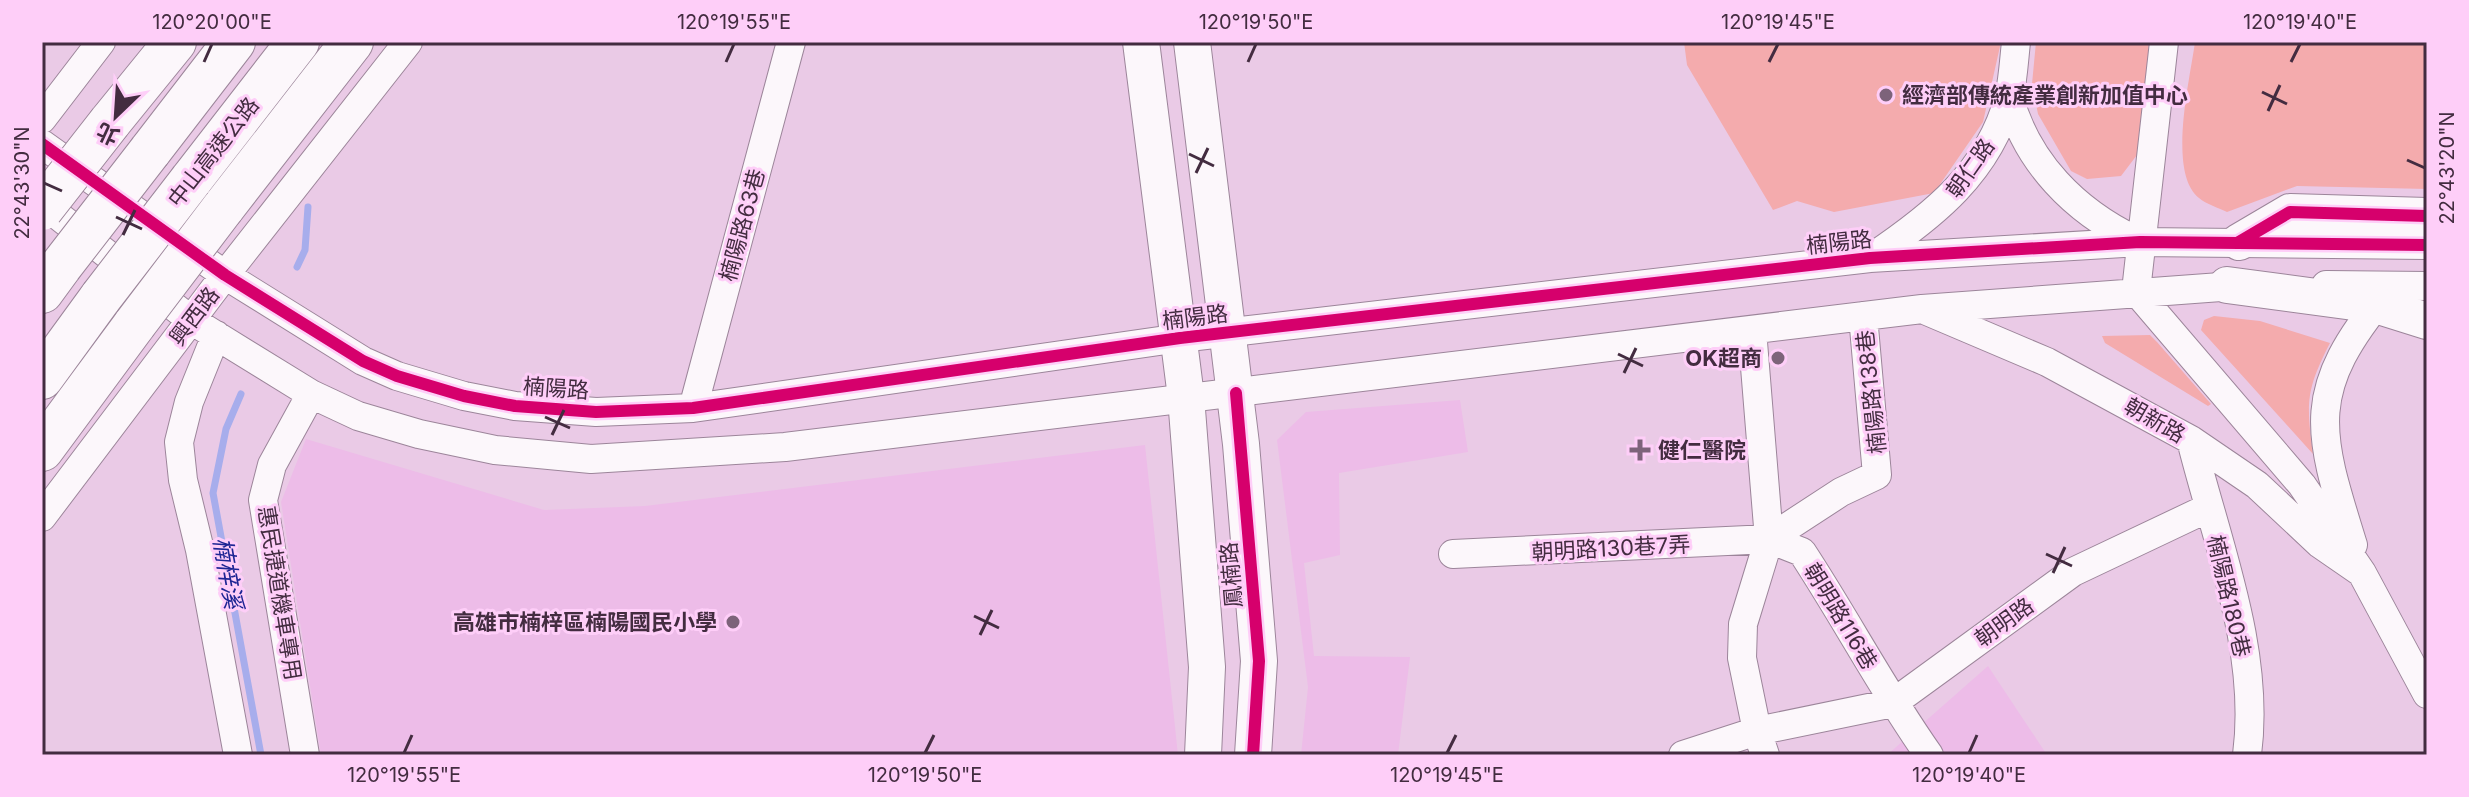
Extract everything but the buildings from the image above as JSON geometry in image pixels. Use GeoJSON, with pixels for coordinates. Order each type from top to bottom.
{"type":"FeatureCollection","features":[{"type":"Feature","properties":{"kind":"highway"},"geometry":{"type":"LineString","coordinates":[[42,209],[175,42]]}},
{"type":"Feature","properties":{"kind":"highway"},"geometry":{"type":"LineString","coordinates":[[51,279],[234,42]]}},
{"type":"Feature","properties":{"kind":"highway","name":"中山高速公路"},"geometry":{"type":"LineString","coordinates":[[42,378],[298,42]]}},
{"type":"Feature","properties":{"kind":"highway"},"geometry":{"type":"LineString","coordinates":[[42,450],[352,42]]}},
{"type":"Feature","properties":{"kind":"main road","name":"鳳楠路"},"geometry":{"type":"LineString","coordinates":[[1141,42],[1186,397],[1207,667],[1203,755]]}},
{"type":"Feature","properties":{"kind":"main road","name":"鳳楠路"},"geometry":{"type":"LineString","coordinates":[[1192,42],[1236,393],[1259,661],[1253,755]]}},
{"type":"Feature","properties":{"kind":"main road"},"geometry":{"type":"LineString","coordinates":[[2239,242],[2290,212],[2427,216]]}},
{"type":"Feature","properties":{"kind":"main road"},"geometry":{"type":"LineString","coordinates":[[2227,285],[2384,295],[2427,321]]}},
{"type":"Feature","properties":{"kind":"street"},"geometry":{"type":"LineString","coordinates":[[42,119],[101,42]]}},
{"type":"Feature","properties":{"kind":"street","name":"興西路"},"geometry":{"type":"LineString","coordinates":[[42,517],[225,275],[408,42]]}},
{"type":"Feature","properties":{"kind":"street","name":"楠陽路63巷"},"geometry":{"type":"LineString","coordinates":[[693,408],[791,42]]}},
{"type":"Feature","properties":{"kind":"street","name":"朝仁路"},"geometry":{"type":"LineString","coordinates":[[1870,258],[1930,218],[1957,192],[1989,145],[2009,97],[2016,42]]}},
{"type":"Feature","properties":{"kind":"street"},"geometry":{"type":"LineString","coordinates":[[2136,291],[2164,42]]}},
{"type":"Feature","properties":{"kind":"street"},"geometry":{"type":"LineString","coordinates":[[2009,97],[2016,122],[2036,159],[2068,196],[2099,223],[2140,242]]}},
{"type":"Feature","properties":{"kind":"street","name":"楠陽路"},"geometry":{"type":"LineString","coordinates":[[42,144],[225,275],[363,361],[397,376],[464,396],[515,406],[596,412],[693,408],[1180,338],[1870,258],[2140,242],[2427,245]]}},
{"type":"Feature","properties":{"kind":"street"},"geometry":{"type":"LineString","coordinates":[[42,203],[191,320],[311,394],[358,416],[419,434],[495,450],[591,459],[785,447],[1922,309],[2227,285]]}},
{"type":"Feature","properties":{"kind":"street"},"geometry":{"type":"LineString","coordinates":[[2384,295],[2427,286]]}},
{"type":"Feature","properties":{"kind":"street","name":"朝新路"},"geometry":{"type":"LineString","coordinates":[[2136,291],[2292,472],[2362,573],[2427,694]]}},
{"type":"Feature","properties":{"kind":"street","name":"朝新路"},"geometry":{"type":"LineString","coordinates":[[2362,573],[2329,460],[2323,417],[2327,390],[2335,372],[2359,327],[2384,295]]}},
{"type":"Feature","properties":{"kind":"street","name":"朝新路"},"geometry":{"type":"LineString","coordinates":[[1922,309],[2047,362],[2191,440],[2257,485],[2320,544],[2362,573]]}},
{"type":"Feature","properties":{"kind":"street","name":"楠陽路138巷"},"geometry":{"type":"LineString","coordinates":[[1769,539],[1841,492],[1873,479],[1878,467],[1863,316]]}},
{"type":"Feature","properties":{"kind":"street"},"geometry":{"type":"LineString","coordinates":[[1752,330],[1769,539],[1743,624],[1742,658],[1761,743]]}},
{"type":"Feature","properties":{"kind":"street"},"geometry":{"type":"LineString","coordinates":[[216,335],[189,402],[179,442],[183,480],[200,550],[238,755]]}},
{"type":"Feature","properties":{"kind":"street","name":"惠民捷道機車專用"},"geometry":{"type":"LineString","coordinates":[[305,755],[263,500],[272,465],[311,394]]}},
{"type":"Feature","properties":{"kind":"street","name":"楠陽路180巷"},"geometry":{"type":"LineString","coordinates":[[2191,440],[2242,634],[2252,706],[2247,755]]}},
{"type":"Feature","properties":{"kind":"street","name":"朝明路"},"geometry":{"type":"LineString","coordinates":[[1683,755],[1761,743],[1893,703],[2073,572],[2208,508]]}},
{"type":"Feature","properties":{"kind":"street","name":"朝明路130巷7弄"},"geometry":{"type":"LineString","coordinates":[[1453,554],[1769,539]]}},
{"type":"Feature","properties":{"kind":"street","name":"朝明路116巷"},"geometry":{"type":"LineString","coordinates":[[1769,539],[1802,552],[1893,703]]}},
{"type":"Feature","properties":{"kind":"street"},"geometry":{"type":"LineString","coordinates":[[1893,703],[1929,755]]}},
{"type":"Feature","properties":{"kind":"shaded area","name":"經濟部傳統產業創新加值中心"},"geometry":{"type":"Polygon","coordinates":[[[1684,42],[2001,42],[1983,122],[1934,193],[1834,212],[1797,201],[1773,210],[1687,65],[1684,42]]]}},
{"type":"Feature","properties":{"kind":"shaded area"},"geometry":{"type":"Polygon","coordinates":[[[2036,42],[2149,42],[2143,127],[2137,155],[2121,176],[2087,179],[2071,171],[2038,114],[2032,84],[2036,42]]]}},
{"type":"Feature","properties":{"kind":"shaded area"},"geometry":{"type":"Polygon","coordinates":[[[2195,42],[2427,42],[2427,189],[2297,186],[2227,212],[2202,200],[2189,185],[2182,147],[2195,42]]]}},
{"type":"Feature","properties":{"kind":"shaded area"},"geometry":{"type":"Polygon","coordinates":[[[2214,316],[2260,321],[2330,343],[2316,373],[2310,397],[2313,454],[2201,330],[2204,320],[2214,316]]]}},
{"type":"Feature","properties":{"kind":"shaded area"},"geometry":{"type":"Polygon","coordinates":[[[2150,335],[2211,404],[2208,406],[2105,343],[2102,336],[2150,335]]]}},
{"type":"Feature","properties":{"kind":"shaded area"},"geometry":{"type":"Polygon","coordinates":[[[1460,400],[1468,452],[1339,473],[1340,555],[1304,563],[1314,656],[1410,657],[1398,755],[1301,755],[1308,687],[1277,440],[1306,412],[1460,400]]]}},
{"type":"Feature","properties":{"kind":"shaded area","name":"高雄市楠梓區楠陽國民小學"},"geometry":{"type":"Polygon","coordinates":[[[306,439],[544,510],[645,506],[1145,445],[1178,755],[321,755],[281,502],[306,439]]]}},
{"type":"Feature","properties":{"kind":"shaded area"},"geometry":{"type":"Polygon","coordinates":[[[1988,666],[2047,755],[1887,755],[1988,666]]]}},
{"type":"Feature","properties":{"kind":"waterway","name":"楠梓溪"},"geometry":{"type":"LineString","coordinates":[[297,267],[305,250],[308,207]]}},
{"type":"Feature","properties":{"kind":"waterway","name":"楠梓溪"},"geometry":{"type":"LineString","coordinates":[[241,394],[226,429],[213,493],[261,755]]}},
{"type":"Feature","properties":{"kind":"cycle path"},"geometry":{"type":"LineString","coordinates":[[42,144],[225,275],[363,361],[397,376],[464,396],[515,406],[596,412],[693,408],[1180,338],[1870,258],[2140,242],[2427,245]]}},
{"type":"Feature","properties":{"kind":"cycle path"},"geometry":{"type":"LineString","coordinates":[[2239,242],[2290,212],[2427,216]]}},
{"type":"Feature","properties":{"kind":"cycle path"},"geometry":{"type":"LineString","coordinates":[[1236,393],[1259,661],[1253,755]]}},
{"type":"Feature","properties":{"kind":"place","name":"經濟部傳統產業創新加值中心"},"geometry":{"type":"Point","coordinates":[1886,95]}},
{"type":"Feature","properties":{"kind":"place","name":"OK超商"},"geometry":{"type":"Point","coordinates":[1778,358]}},
{"type":"Feature","properties":{"kind":"place","name":"健仁醫院"},"geometry":{"type":"Point","coordinates":[1640,450]}},
{"type":"Feature","properties":{"kind":"place","name":"高雄市楠梓區楠陽國民小學"},"geometry":{"type":"Point","coordinates":[733,622]}}]}
